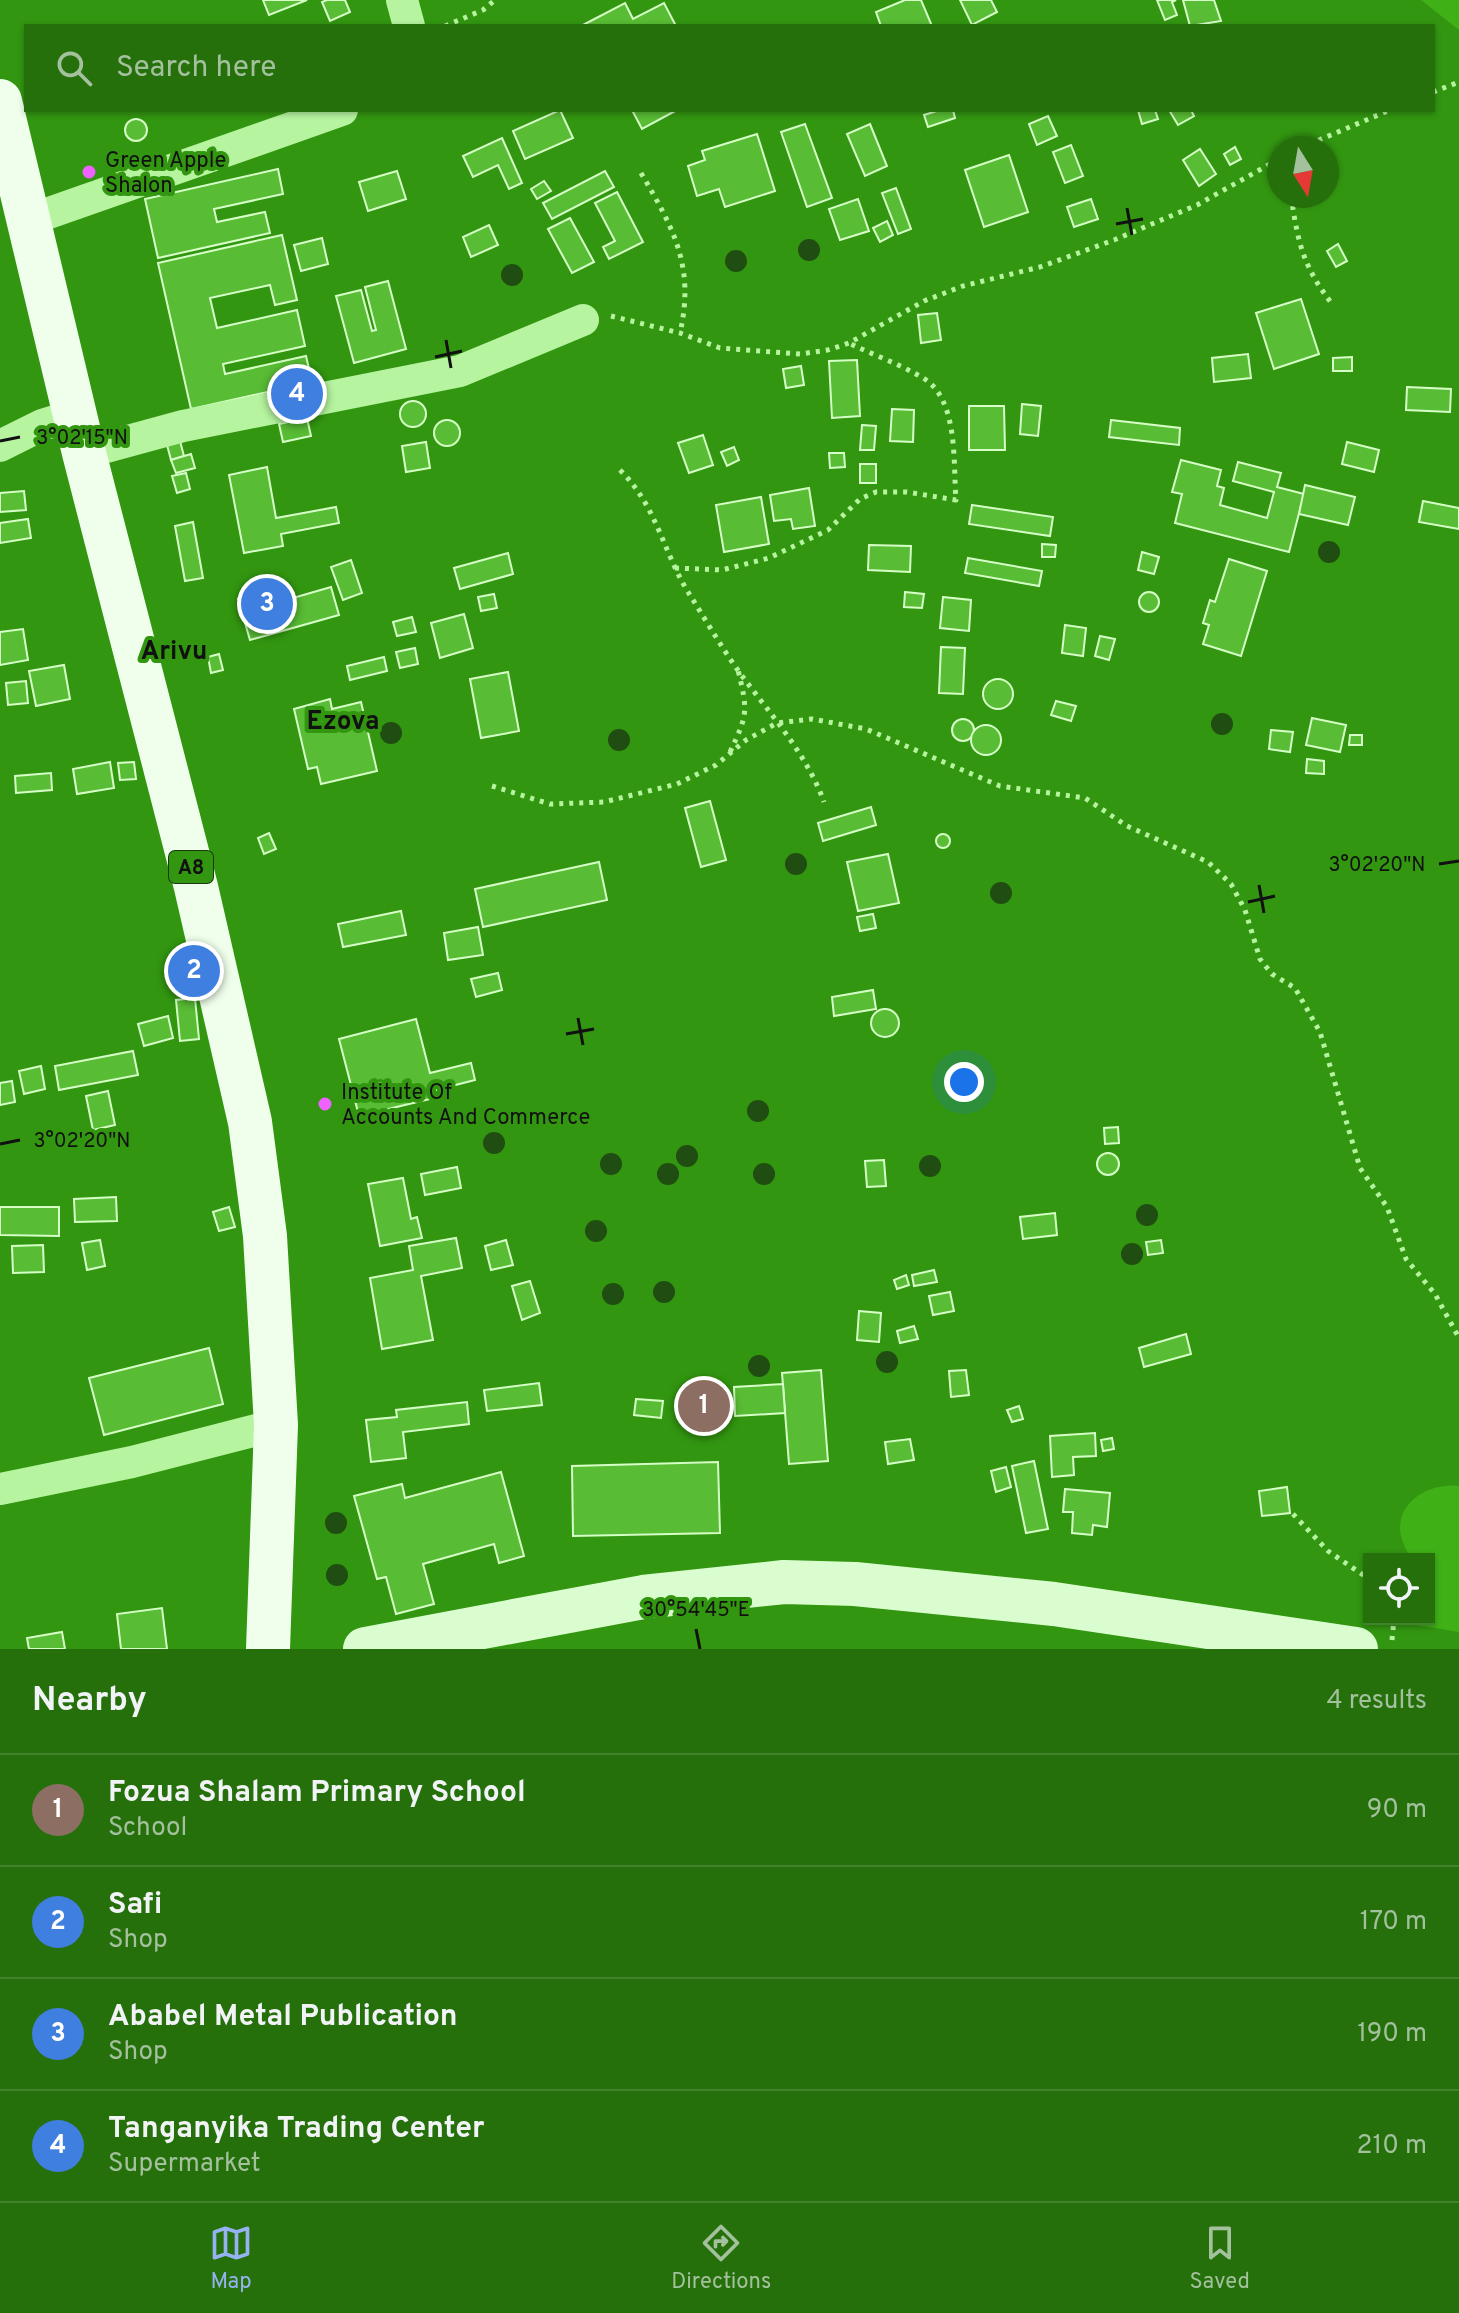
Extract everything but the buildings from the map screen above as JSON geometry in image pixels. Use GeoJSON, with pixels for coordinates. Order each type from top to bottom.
{"type":"FeatureCollection","features":[{"type":"Feature","properties":{"kind":"main road","name":"A8"},"geometry":{"type":"LineString","coordinates":[[0,101],[79,434],[196,887],[250,1122],[265,1236],[276,1425],[268,1649]]}},
{"type":"Feature","properties":{"kind":"street"},"geometry":{"type":"LineString","coordinates":[[402,0],[408,24]]}},
{"type":"Feature","properties":{"kind":"street"},"geometry":{"type":"LineString","coordinates":[[29,220],[336,112]]}},
{"type":"Feature","properties":{"kind":"street"},"geometry":{"type":"LineString","coordinates":[[0,446],[42,425],[79,434],[183,426],[460,371],[583,320]]}},
{"type":"Feature","properties":{"kind":"street"},"geometry":{"type":"LineString","coordinates":[[0,1489],[132,1462],[276,1425]]}},
{"type":"Feature","properties":{"kind":"street"},"geometry":{"type":"LineString","coordinates":[[365,1649],[643,1597],[784,1582],[855,1584],[1054,1604],[1356,1649]]}},
{"type":"Feature","properties":{"kind":"path"},"geometry":{"type":"LineString","coordinates":[[450,24],[483,10],[495,0]]}},
{"type":"Feature","properties":{"kind":"path"},"geometry":{"type":"LineString","coordinates":[[1435,91],[1459,82]]}},
{"type":"Feature","properties":{"kind":"path"},"geometry":{"type":"LineString","coordinates":[[1328,136],[1385,112]]}},
{"type":"Feature","properties":{"kind":"path"},"geometry":{"type":"LineString","coordinates":[[583,320],[610,316],[680,333],[720,348],[800,354],[849,343],[924,301],[963,286],[1040,267],[1114,240],[1197,205],[1267,166]]}},
{"type":"Feature","properties":{"kind":"path"},"geometry":{"type":"LineString","coordinates":[[641,173],[676,236],[686,293],[680,333]]}},
{"type":"Feature","properties":{"kind":"path"},"geometry":{"type":"LineString","coordinates":[[1292,208],[1295,236],[1301,253],[1315,282],[1333,305]]}},
{"type":"Feature","properties":{"kind":"path"},"geometry":{"type":"LineString","coordinates":[[675,568],[722,570],[769,558],[828,530],[860,499],[876,492],[907,492],[956,500],[950,430],[940,394],[925,379],[849,343]]}},
{"type":"Feature","properties":{"kind":"path"},"geometry":{"type":"LineString","coordinates":[[620,470],[646,501],[675,568],[737,669],[815,778],[824,802]]}},
{"type":"Feature","properties":{"kind":"path"},"geometry":{"type":"LineString","coordinates":[[729,754],[745,723],[746,704],[737,669]]}},
{"type":"Feature","properties":{"kind":"path"},"geometry":{"type":"LineString","coordinates":[[492,786],[550,804],[604,802],[677,784],[716,765],[777,723],[812,719],[834,721],[934,756],[1000,786],[1085,798],[1127,826],[1208,862],[1231,884],[1245,910],[1260,959],[1272,974],[1295,988],[1320,1032],[1360,1168],[1387,1207],[1406,1259],[1435,1294],[1459,1338]]}},
{"type":"Feature","properties":{"kind":"path"},"geometry":{"type":"LineString","coordinates":[[1293,1514],[1328,1551],[1363,1575]]}},
{"type":"Feature","properties":{"kind":"path"},"geometry":{"type":"LineString","coordinates":[[1391,1649],[1393,1625]]}},
{"type":"Feature","properties":{"kind":"green space"},"geometry":{"type":"Polygon","coordinates":[[[1421,0],[1459,0],[1459,30],[1421,0]]]}},
{"type":"Feature","properties":{"kind":"green space"},"geometry":{"type":"Polygon","coordinates":[[[1459,1486],[1459,1632],[1417,1625],[1435,1625],[1435,1553],[1407,1553],[1400,1533],[1401,1518],[1412,1501],[1429,1490],[1459,1486]]]}},
{"type":"Feature","properties":{"kind":"place","name":"Green Apple Shalon"},"geometry":{"type":"Point","coordinates":[89,172]}},
{"type":"Feature","properties":{"kind":"place","name":"Tanganyika Trading Center"},"geometry":{"type":"Point","coordinates":[297,394]}},
{"type":"Feature","properties":{"kind":"place","name":"Ababel Metal Publication"},"geometry":{"type":"Point","coordinates":[267,604]}},
{"type":"Feature","properties":{"kind":"place","name":"Safi"},"geometry":{"type":"Point","coordinates":[194,971]}},
{"type":"Feature","properties":{"kind":"place","name":"Institute Of Accounts And Commerce"},"geometry":{"type":"Point","coordinates":[325,1104]}},
{"type":"Feature","properties":{"kind":"place","name":"Fozua Shalam Primary School"},"geometry":{"type":"Point","coordinates":[704,1406]}},
{"type":"Feature","properties":{"kind":"district","name":"Arivu"},"geometry":{"type":"Point","coordinates":[174,650]}},
{"type":"Feature","properties":{"kind":"district","name":"Ezova"},"geometry":{"type":"Point","coordinates":[343,720]}}]}
